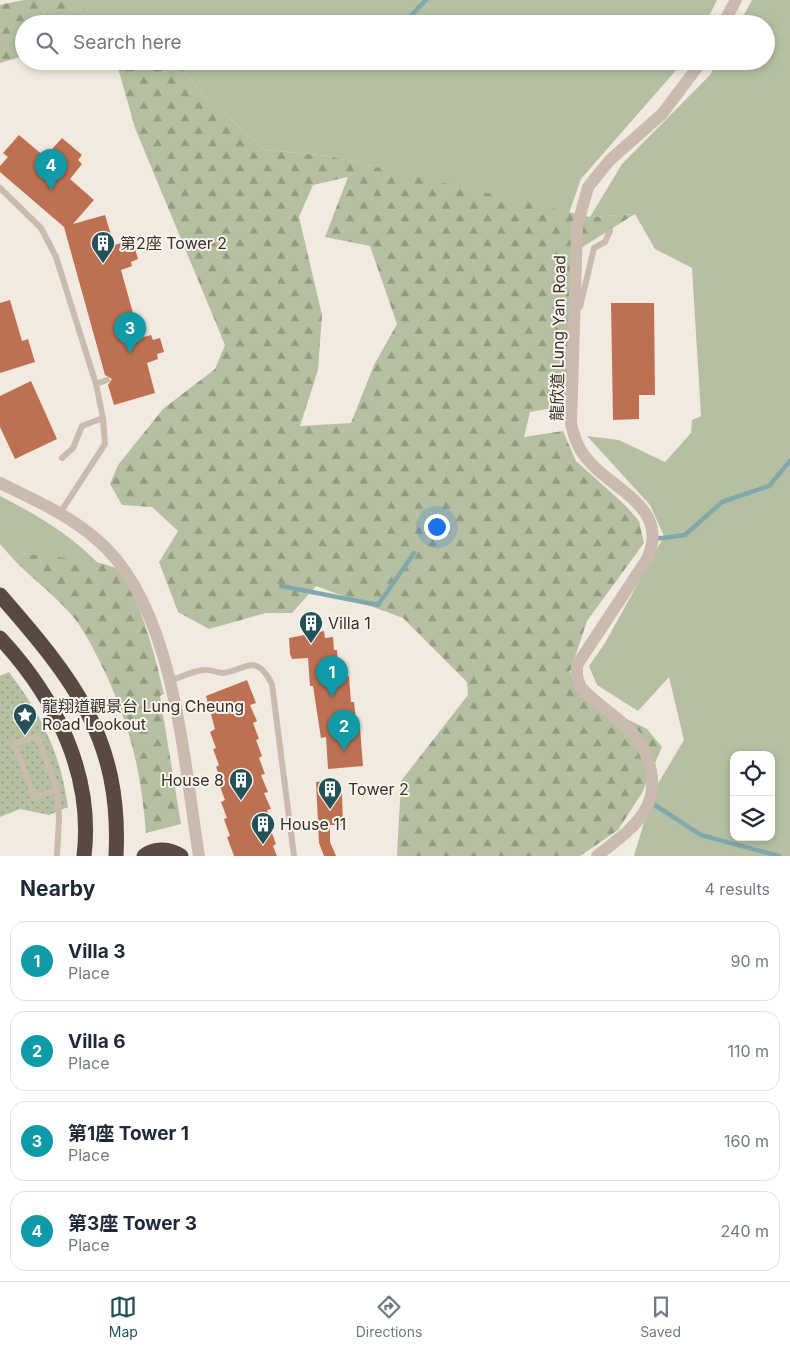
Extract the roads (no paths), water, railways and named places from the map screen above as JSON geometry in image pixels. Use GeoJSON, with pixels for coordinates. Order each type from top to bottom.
{"type":"FeatureCollection","features":[{"type":"Feature","properties":{"kind":"highway"},"geometry":{"type":"LineString","coordinates":[[0,595],[57,662],[89,712],[102,743],[112,782],[116,824],[116,856]]}},
{"type":"Feature","properties":{"kind":"highway"},"geometry":{"type":"LineString","coordinates":[[0,638],[30,673],[46,697],[68,741],[82,791],[86,819],[84,856]]}},
{"type":"Feature","properties":{"kind":"highway"},"geometry":{"type":"LineString","coordinates":[[144,856],[155,851],[164,850],[181,856]]}},
{"type":"Feature","properties":{"kind":"street"},"geometry":{"type":"LineString","coordinates":[[728,15],[736,0]]}},
{"type":"Feature","properties":{"kind":"street","name":"龍欣道 Lung Yan Road"},"geometry":{"type":"LineString","coordinates":[[597,856],[631,828],[644,813],[652,788],[651,770],[647,755],[638,739],[580,686],[577,676],[577,665],[647,559],[652,545],[653,530],[644,510],[591,463],[580,450],[571,424],[577,227],[588,187],[610,160],[662,114],[695,70]]}},
{"type":"Feature","properties":{"kind":"street"},"geometry":{"type":"LineString","coordinates":[[0,483],[60,513],[108,549],[138,592],[158,636],[170,681],[199,856]]}},
{"type":"Feature","properties":{"kind":"lane"},"geometry":{"type":"LineString","coordinates":[[0,188],[41,228],[56,258],[96,384],[103,418],[105,444],[60,513]]}},
{"type":"Feature","properties":{"kind":"lane"},"geometry":{"type":"LineString","coordinates":[[575,330],[594,248],[605,242],[610,231]]}},
{"type":"Feature","properties":{"kind":"lane"},"geometry":{"type":"LineString","coordinates":[[96,384],[107,380]]}},
{"type":"Feature","properties":{"kind":"lane"},"geometry":{"type":"LineString","coordinates":[[62,458],[73,448],[82,426],[103,418]]}},
{"type":"Feature","properties":{"kind":"lane"},"geometry":{"type":"LineString","coordinates":[[170,681],[205,669],[222,673],[246,664],[261,669],[266,673],[272,684],[294,856]]}},
{"type":"Feature","properties":{"kind":"lane"},"geometry":{"type":"LineString","coordinates":[[57,789],[34,798],[14,744],[37,736],[57,789],[59,818],[57,856]]}},
{"type":"Feature","properties":{"kind":"waterway"},"geometry":{"type":"LineString","coordinates":[[412,15],[426,0]]}},
{"type":"Feature","properties":{"kind":"waterway"},"geometry":{"type":"LineString","coordinates":[[654,539],[685,535],[722,502],[769,486],[790,461]]}},
{"type":"Feature","properties":{"kind":"waterway"},"geometry":{"type":"LineString","coordinates":[[281,586],[378,605],[414,553]]}},
{"type":"Feature","properties":{"kind":"waterway"},"geometry":{"type":"LineString","coordinates":[[650,802],[701,835],[779,856]]}},
{"type":"Feature","properties":{"kind":"place","name":"第3座 Tower 3"},"geometry":{"type":"Point","coordinates":[51,190]}},
{"type":"Feature","properties":{"kind":"place","name":"第2座 Tower 2"},"geometry":{"type":"Point","coordinates":[103,264]}},
{"type":"Feature","properties":{"kind":"place","name":"第1座 Tower 1"},"geometry":{"type":"Point","coordinates":[130,353]}},
{"type":"Feature","properties":{"kind":"place","name":"Villa 1"},"geometry":{"type":"Point","coordinates":[311,644]}},
{"type":"Feature","properties":{"kind":"place","name":"Villa 3"},"geometry":{"type":"Point","coordinates":[332,697]}},
{"type":"Feature","properties":{"kind":"place","name":"龍翔道觀景台 Lung Cheung Road Lookout"},"geometry":{"type":"Point","coordinates":[25,736]}},
{"type":"Feature","properties":{"kind":"place","name":"Villa 6"},"geometry":{"type":"Point","coordinates":[344,751]}},
{"type":"Feature","properties":{"kind":"place","name":"House 8"},"geometry":{"type":"Point","coordinates":[241,801]}},
{"type":"Feature","properties":{"kind":"place","name":"Tower 2"},"geometry":{"type":"Point","coordinates":[330,810]}},
{"type":"Feature","properties":{"kind":"place","name":"House 11"},"geometry":{"type":"Point","coordinates":[263,845]}}]}
